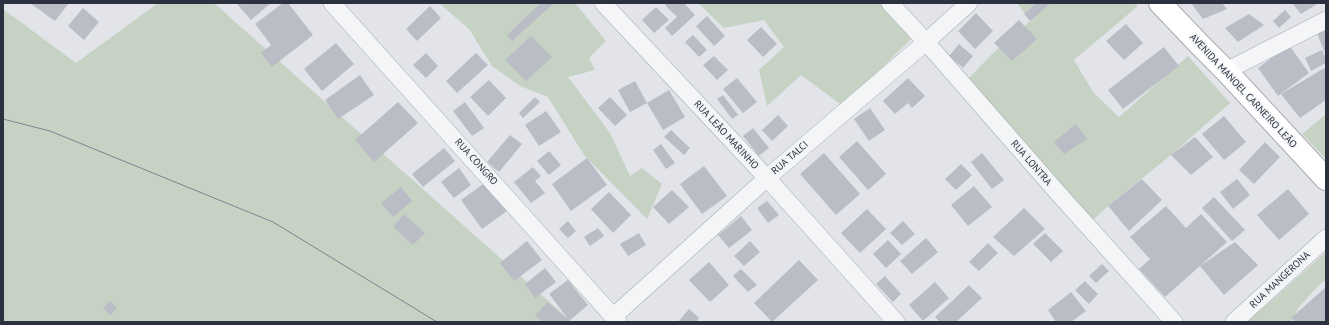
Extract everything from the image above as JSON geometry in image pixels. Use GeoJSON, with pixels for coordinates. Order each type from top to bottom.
{"type":"FeatureCollection","features":[{"type":"Feature","properties":{"kind":"main road","name":"AVENIDA MANOEL CARNEIRO LEÃO"},"geometry":{"type":"LineString","coordinates":[[1160,3],[1200,46],[1226,71],[1326,180]]}},
{"type":"Feature","properties":{"kind":"street","name":"RUA CONGRO"},"geometry":{"type":"LineString","coordinates":[[332,3],[616,319]]}},
{"type":"Feature","properties":{"kind":"street","name":"RUA LEÃO MARINHO"},"geometry":{"type":"LineString","coordinates":[[603,3],[767,178],[896,322]]}},
{"type":"Feature","properties":{"kind":"street","name":"RUA LONTRA"},"geometry":{"type":"LineString","coordinates":[[890,3],[1174,322]]}},
{"type":"Feature","properties":{"kind":"street","name":"RUA TALCI"},"geometry":{"type":"LineString","coordinates":[[616,319],[767,178],[926,42],[969,3]]}},
{"type":"Feature","properties":{"kind":"street"},"geometry":{"type":"LineString","coordinates":[[1226,71],[1326,20]]}},
{"type":"Feature","properties":{"kind":"street","name":"RUA MANGERONA"},"geometry":{"type":"LineString","coordinates":[[1234,322],[1326,238]]}},
{"type":"Feature","properties":{"kind":"green space"},"geometry":{"type":"Polygon","coordinates":[[[158,3],[214,3],[572,322],[3,322],[3,9],[76,63],[158,3]]]}},
{"type":"Feature","properties":{"kind":"green space"},"geometry":{"type":"Polygon","coordinates":[[[439,3],[575,3],[606,41],[589,58],[595,70],[568,77],[610,133],[630,176],[642,168],[662,184],[647,219],[584,155],[548,97],[520,86],[492,66],[469,29],[439,3]]]}},
{"type":"Feature","properties":{"kind":"green space"},"geometry":{"type":"Polygon","coordinates":[[[698,3],[880,3],[912,38],[843,106],[801,75],[767,106],[759,70],[784,47],[764,20],[724,28],[698,3]]]}},
{"type":"Feature","properties":{"kind":"green space"},"geometry":{"type":"Polygon","coordinates":[[[1017,3],[1135,3],[1138,6],[1074,60],[1093,92],[1119,117],[1188,56],[1230,103],[1090,223],[1057,192],[969,78],[990,56],[1030,21],[1017,3]]]}},
{"type":"Feature","properties":{"kind":"green space"},"geometry":{"type":"Polygon","coordinates":[[[1326,114],[1326,159],[1302,134],[1326,114]]]}},
{"type":"Feature","properties":{"kind":"green space"},"geometry":{"type":"Polygon","coordinates":[[[1326,252],[1326,280],[1321,283],[1299,307],[1291,322],[1244,322],[1261,310],[1326,252]]]}},
{"type":"Feature","properties":{"kind":"building"},"geometry":{"type":"Polygon","coordinates":[[[30,3],[69,3],[55,21],[30,3]]]}},
{"type":"Feature","properties":{"kind":"building"},"geometry":{"type":"Polygon","coordinates":[[[236,3],[271,3],[251,20],[236,3]]]}},
{"type":"Feature","properties":{"kind":"building"},"geometry":{"type":"Polygon","coordinates":[[[283,3],[288,3],[313,35],[272,67],[261,53],[271,45],[255,24],[283,3]]]}},
{"type":"Feature","properties":{"kind":"building"},"geometry":{"type":"Polygon","coordinates":[[[541,3],[554,3],[512,41],[507,35],[541,3]]]}},
{"type":"Feature","properties":{"kind":"building"},"geometry":{"type":"Polygon","coordinates":[[[667,3],[684,3],[695,15],[672,36],[665,28],[677,17],[665,5],[667,3]]]}},
{"type":"Feature","properties":{"kind":"building"},"geometry":{"type":"Polygon","coordinates":[[[1036,3],[1051,3],[1030,21],[1024,14],[1036,3]]]}},
{"type":"Feature","properties":{"kind":"building"},"geometry":{"type":"Polygon","coordinates":[[[1191,3],[1222,3],[1227,9],[1203,19],[1191,3]]]}},
{"type":"Feature","properties":{"kind":"building"},"geometry":{"type":"Polygon","coordinates":[[[1292,3],[1319,3],[1301,14],[1292,3]]]}},
{"type":"Feature","properties":{"kind":"building"},"geometry":{"type":"Polygon","coordinates":[[[430,6],[441,18],[417,41],[406,29],[430,6]]]}},
{"type":"Feature","properties":{"kind":"building"},"geometry":{"type":"Polygon","coordinates":[[[656,7],[669,20],[654,33],[642,20],[656,7]]]}},
{"type":"Feature","properties":{"kind":"building"},"geometry":{"type":"Polygon","coordinates":[[[83,8],[99,22],[84,40],[68,26],[83,8]]]}},
{"type":"Feature","properties":{"kind":"building"},"geometry":{"type":"Polygon","coordinates":[[[1285,10],[1291,17],[1279,28],[1273,21],[1285,10]]]}},
{"type":"Feature","properties":{"kind":"building"},"geometry":{"type":"Polygon","coordinates":[[[976,13],[993,31],[975,49],[958,31],[976,13]]]}},
{"type":"Feature","properties":{"kind":"building"},"geometry":{"type":"Polygon","coordinates":[[[1249,14],[1264,25],[1238,42],[1225,28],[1249,14]]]}},
{"type":"Feature","properties":{"kind":"building"},"geometry":{"type":"Polygon","coordinates":[[[707,16],[725,36],[714,46],[696,26],[707,16]]]}},
{"type":"Feature","properties":{"kind":"building"},"geometry":{"type":"Polygon","coordinates":[[[1019,20],[1037,39],[1012,61],[994,43],[1019,20]]]}},
{"type":"Feature","properties":{"kind":"building"},"geometry":{"type":"Polygon","coordinates":[[[1126,24],[1143,43],[1124,60],[1106,41],[1126,24]]]}},
{"type":"Feature","properties":{"kind":"building"},"geometry":{"type":"Polygon","coordinates":[[[761,27],[777,44],[763,57],[747,40],[761,27]]]}},
{"type":"Feature","properties":{"kind":"building"},"geometry":{"type":"Polygon","coordinates":[[[1326,29],[1326,56],[1317,33],[1326,29]]]}},
{"type":"Feature","properties":{"kind":"building"},"geometry":{"type":"Polygon","coordinates":[[[693,35],[707,50],[699,57],[685,42],[693,35]]]}},
{"type":"Feature","properties":{"kind":"building"},"geometry":{"type":"Polygon","coordinates":[[[531,36],[552,57],[526,81],[505,60],[531,36]]]}},
{"type":"Feature","properties":{"kind":"building"},"geometry":{"type":"Polygon","coordinates":[[[336,43],[354,64],[322,91],[304,69],[336,43]]]}},
{"type":"Feature","properties":{"kind":"building"},"geometry":{"type":"Polygon","coordinates":[[[959,44],[973,56],[963,68],[949,56],[959,44]]]}},
{"type":"Feature","properties":{"kind":"building"},"geometry":{"type":"Polygon","coordinates":[[[1289,45],[1309,73],[1278,96],[1258,68],[1289,45]]]}},
{"type":"Feature","properties":{"kind":"building"},"geometry":{"type":"Polygon","coordinates":[[[1164,47],[1179,66],[1123,109],[1108,90],[1164,47]]]}},
{"type":"Feature","properties":{"kind":"building"},"geometry":{"type":"Polygon","coordinates":[[[1322,50],[1326,58],[1326,63],[1311,71],[1305,58],[1322,50]]]}},
{"type":"Feature","properties":{"kind":"building"},"geometry":{"type":"Polygon","coordinates":[[[426,53],[438,66],[426,78],[413,65],[426,53]]]}},
{"type":"Feature","properties":{"kind":"building"},"geometry":{"type":"Polygon","coordinates":[[[476,53],[488,65],[457,93],[446,81],[476,53]]]}},
{"type":"Feature","properties":{"kind":"building"},"geometry":{"type":"Polygon","coordinates":[[[714,56],[728,70],[717,80],[703,65],[714,56]]]}},
{"type":"Feature","properties":{"kind":"building"},"geometry":{"type":"Polygon","coordinates":[[[1326,67],[1326,100],[1300,118],[1281,94],[1326,67]]]}},
{"type":"Feature","properties":{"kind":"building"},"geometry":{"type":"Polygon","coordinates":[[[360,75],[374,95],[338,119],[325,100],[360,75]]]}},
{"type":"Feature","properties":{"kind":"building"},"geometry":{"type":"Polygon","coordinates":[[[737,78],[757,102],[743,113],[723,89],[737,78]]]}},
{"type":"Feature","properties":{"kind":"building"},"geometry":{"type":"Polygon","coordinates":[[[908,78],[925,96],[912,108],[908,103],[895,114],[883,101],[908,78]]]}},
{"type":"Feature","properties":{"kind":"building"},"geometry":{"type":"Polygon","coordinates":[[[489,80],[506,98],[488,116],[470,97],[489,80]]]}},
{"type":"Feature","properties":{"kind":"building"},"geometry":{"type":"Polygon","coordinates":[[[635,81],[647,103],[630,112],[618,90],[635,81]]]}},
{"type":"Feature","properties":{"kind":"building"},"geometry":{"type":"Polygon","coordinates":[[[669,90],[685,117],[663,130],[647,103],[669,90]]]}},
{"type":"Feature","properties":{"kind":"building"},"geometry":{"type":"Polygon","coordinates":[[[723,95],[738,115],[732,119],[717,99],[723,95]]]}},
{"type":"Feature","properties":{"kind":"building"},"geometry":{"type":"Polygon","coordinates":[[[535,97],[540,102],[523,118],[519,113],[535,97]]]}},
{"type":"Feature","properties":{"kind":"building"},"geometry":{"type":"Polygon","coordinates":[[[610,97],[627,115],[615,126],[598,108],[610,97]]]}},
{"type":"Feature","properties":{"kind":"building"},"geometry":{"type":"Polygon","coordinates":[[[398,102],[418,123],[374,162],[355,140],[398,102]]]}},
{"type":"Feature","properties":{"kind":"building"},"geometry":{"type":"Polygon","coordinates":[[[465,102],[484,128],[472,136],[453,111],[465,102]]]}},
{"type":"Feature","properties":{"kind":"building"},"geometry":{"type":"Polygon","coordinates":[[[870,108],[885,130],[869,141],[854,119],[870,108]]]}},
{"type":"Feature","properties":{"kind":"building"},"geometry":{"type":"Polygon","coordinates":[[[546,111],[561,132],[539,146],[525,125],[546,111]]]}},
{"type":"Feature","properties":{"kind":"building"},"geometry":{"type":"Polygon","coordinates":[[[778,115],[788,126],[772,141],[762,130],[778,115]]]}},
{"type":"Feature","properties":{"kind":"building"},"geometry":{"type":"Polygon","coordinates":[[[1224,116],[1246,142],[1224,160],[1202,134],[1224,116]]]}},
{"type":"Feature","properties":{"kind":"building"},"geometry":{"type":"Polygon","coordinates":[[[1076,124],[1087,139],[1064,154],[1054,142],[1076,124]]]}},
{"type":"Feature","properties":{"kind":"building"},"geometry":{"type":"Polygon","coordinates":[[[753,128],[769,148],[759,156],[743,136],[753,128]]]}},
{"type":"Feature","properties":{"kind":"building"},"geometry":{"type":"Polygon","coordinates":[[[671,130],[690,148],[684,155],[664,137],[671,130]]]}},
{"type":"Feature","properties":{"kind":"building"},"geometry":{"type":"Polygon","coordinates":[[[510,135],[522,144],[499,172],[487,162],[510,135]]]}},
{"type":"Feature","properties":{"kind":"building"},"geometry":{"type":"Polygon","coordinates":[[[1195,137],[1213,157],[1191,175],[1171,155],[1195,137]]]}},
{"type":"Feature","properties":{"kind":"building"},"geometry":{"type":"Polygon","coordinates":[[[857,141],[886,174],[868,190],[839,157],[857,141]]]}},
{"type":"Feature","properties":{"kind":"building"},"geometry":{"type":"Polygon","coordinates":[[[1265,142],[1280,157],[1254,184],[1239,170],[1265,142]]]}},
{"type":"Feature","properties":{"kind":"building"},"geometry":{"type":"Polygon","coordinates":[[[661,144],[675,163],[666,169],[653,150],[661,144]]]}},
{"type":"Feature","properties":{"kind":"building"},"geometry":{"type":"Polygon","coordinates":[[[444,148],[455,161],[423,187],[412,174],[444,148]]]}},
{"type":"Feature","properties":{"kind":"building"},"geometry":{"type":"Polygon","coordinates":[[[549,151],[561,165],[549,175],[537,161],[549,151]]]}},
{"type":"Feature","properties":{"kind":"building"},"geometry":{"type":"Polygon","coordinates":[[[824,153],[860,194],[836,215],[800,174],[824,153]]]}},
{"type":"Feature","properties":{"kind":"building"},"geometry":{"type":"Polygon","coordinates":[[[982,153],[1004,180],[992,189],[971,162],[982,153]]]}},
{"type":"Feature","properties":{"kind":"building"},"geometry":{"type":"Polygon","coordinates":[[[587,158],[607,185],[571,211],[552,184],[587,158]]]}},
{"type":"Feature","properties":{"kind":"building"},"geometry":{"type":"Polygon","coordinates":[[[961,164],[972,175],[956,190],[945,179],[961,164]]]}},
{"type":"Feature","properties":{"kind":"building"},"geometry":{"type":"Polygon","coordinates":[[[704,166],[727,196],[702,214],[680,184],[704,166]]]}},
{"type":"Feature","properties":{"kind":"building"},"geometry":{"type":"Polygon","coordinates":[[[533,167],[541,176],[535,181],[545,193],[531,203],[514,182],[533,167]]]}},
{"type":"Feature","properties":{"kind":"building"},"geometry":{"type":"Polygon","coordinates":[[[459,168],[471,185],[454,198],[441,182],[459,168]]]}},
{"type":"Feature","properties":{"kind":"building"},"geometry":{"type":"Polygon","coordinates":[[[1142,179],[1162,200],[1129,231],[1108,206],[1142,179]]]}},
{"type":"Feature","properties":{"kind":"building"},"geometry":{"type":"Polygon","coordinates":[[[1237,179],[1250,195],[1233,209],[1220,192],[1237,179]]]}},
{"type":"Feature","properties":{"kind":"building"},"geometry":{"type":"Polygon","coordinates":[[[486,182],[507,211],[482,229],[461,200],[486,182]]]}},
{"type":"Feature","properties":{"kind":"building"},"geometry":{"type":"Polygon","coordinates":[[[974,186],[992,207],[968,226],[951,205],[974,186]]]}},
{"type":"Feature","properties":{"kind":"building"},"geometry":{"type":"Polygon","coordinates":[[[401,187],[412,201],[393,217],[381,203],[401,187]]]}},
{"type":"Feature","properties":{"kind":"building"},"geometry":{"type":"Polygon","coordinates":[[[1288,189],[1309,214],[1279,240],[1257,215],[1288,189]]]}},
{"type":"Feature","properties":{"kind":"building"},"geometry":{"type":"Polygon","coordinates":[[[672,190],[689,207],[669,224],[653,207],[672,190]]]}},
{"type":"Feature","properties":{"kind":"building"},"geometry":{"type":"Polygon","coordinates":[[[609,192],[631,215],[613,233],[591,209],[609,192]]]}},
{"type":"Feature","properties":{"kind":"building"},"geometry":{"type":"Polygon","coordinates":[[[1214,197],[1245,230],[1232,241],[1202,208],[1214,197]]]}},
{"type":"Feature","properties":{"kind":"building"},"geometry":{"type":"Polygon","coordinates":[[[767,201],[779,215],[768,223],[757,208],[767,201]]]}},
{"type":"Feature","properties":{"kind":"building"},"geometry":{"type":"Polygon","coordinates":[[[1166,206],[1186,228],[1201,214],[1227,242],[1165,297],[1139,269],[1150,259],[1130,237],[1166,206]]]}},
{"type":"Feature","properties":{"kind":"building"},"geometry":{"type":"Polygon","coordinates":[[[1024,208],[1045,229],[1014,256],[993,237],[1024,208]]]}},
{"type":"Feature","properties":{"kind":"building"},"geometry":{"type":"Polygon","coordinates":[[[867,209],[886,229],[860,253],[841,233],[867,209]]]}},
{"type":"Feature","properties":{"kind":"building"},"geometry":{"type":"Polygon","coordinates":[[[404,214],[425,233],[413,245],[393,227],[404,214]]]}},
{"type":"Feature","properties":{"kind":"building"},"geometry":{"type":"Polygon","coordinates":[[[741,216],[752,230],[729,248],[718,235],[741,216]]]}},
{"type":"Feature","properties":{"kind":"building"},"geometry":{"type":"Polygon","coordinates":[[[568,221],[576,231],[568,238],[559,229],[568,221]]]}},
{"type":"Feature","properties":{"kind":"building"},"geometry":{"type":"Polygon","coordinates":[[[903,221],[915,234],[902,245],[890,233],[903,221]]]}},
{"type":"Feature","properties":{"kind":"building"},"geometry":{"type":"Polygon","coordinates":[[[598,228],[604,236],[590,246],[584,237],[598,228]]]}},
{"type":"Feature","properties":{"kind":"building"},"geometry":{"type":"Polygon","coordinates":[[[639,233],[646,245],[628,256],[620,244],[639,233]]]}},
{"type":"Feature","properties":{"kind":"building"},"geometry":{"type":"Polygon","coordinates":[[[1045,233],[1063,251],[1051,262],[1033,244],[1045,233]]]}},
{"type":"Feature","properties":{"kind":"building"},"geometry":{"type":"Polygon","coordinates":[[[926,238],[938,252],[912,274],[900,261],[926,238]]]}},
{"type":"Feature","properties":{"kind":"building"},"geometry":{"type":"Polygon","coordinates":[[[888,240],[901,254],[886,268],[873,254],[888,240]]]}},
{"type":"Feature","properties":{"kind":"building"},"geometry":{"type":"Polygon","coordinates":[[[527,241],[542,260],[514,281],[500,263],[527,241]]]}},
{"type":"Feature","properties":{"kind":"building"},"geometry":{"type":"Polygon","coordinates":[[[750,241],[760,252],[744,266],[734,256],[750,241]]]}},
{"type":"Feature","properties":{"kind":"building"},"geometry":{"type":"Polygon","coordinates":[[[1235,242],[1258,265],[1224,295],[1200,266],[1235,242]]]}},
{"type":"Feature","properties":{"kind":"building"},"geometry":{"type":"Polygon","coordinates":[[[988,243],[998,253],[979,271],[969,262],[988,243]]]}},
{"type":"Feature","properties":{"kind":"building"},"geometry":{"type":"Polygon","coordinates":[[[799,260],[818,280],[772,322],[754,303],[799,260]]]}},
{"type":"Feature","properties":{"kind":"building"},"geometry":{"type":"Polygon","coordinates":[[[709,262],[729,285],[710,302],[689,280],[709,262]]]}},
{"type":"Feature","properties":{"kind":"building"},"geometry":{"type":"Polygon","coordinates":[[[1102,264],[1109,271],[1096,283],[1089,276],[1102,264]]]}},
{"type":"Feature","properties":{"kind":"building"},"geometry":{"type":"Polygon","coordinates":[[[545,268],[556,282],[535,298],[525,284],[545,268]]]}},
{"type":"Feature","properties":{"kind":"building"},"geometry":{"type":"Polygon","coordinates":[[[741,269],[757,285],[748,292],[733,276],[741,269]]]}},
{"type":"Feature","properties":{"kind":"building"},"geometry":{"type":"Polygon","coordinates":[[[885,276],[901,294],[893,302],[876,284],[885,276]]]}},
{"type":"Feature","properties":{"kind":"building"},"geometry":{"type":"Polygon","coordinates":[[[568,280],[588,305],[568,322],[544,322],[535,316],[547,302],[569,320],[549,294],[568,280]]]}},
{"type":"Feature","properties":{"kind":"building"},"geometry":{"type":"Polygon","coordinates":[[[1085,281],[1098,294],[1089,304],[1075,290],[1085,281]]]}},
{"type":"Feature","properties":{"kind":"building"},"geometry":{"type":"Polygon","coordinates":[[[935,282],[949,298],[923,321],[909,305],[935,282]]]}},
{"type":"Feature","properties":{"kind":"building"},"geometry":{"type":"Polygon","coordinates":[[[969,285],[982,298],[956,322],[940,322],[935,317],[969,285]]]}},
{"type":"Feature","properties":{"kind":"building"},"geometry":{"type":"Polygon","coordinates":[[[1326,287],[1326,322],[1295,322],[1291,318],[1326,287]]]}},
{"type":"Feature","properties":{"kind":"building"},"geometry":{"type":"Polygon","coordinates":[[[1071,292],[1086,311],[1071,322],[1056,322],[1048,310],[1071,292]]]}},
{"type":"Feature","properties":{"kind":"building"},"geometry":{"type":"Polygon","coordinates":[[[110,301],[117,308],[110,315],[103,308],[110,301]]]}},
{"type":"Feature","properties":{"kind":"building"},"geometry":{"type":"Polygon","coordinates":[[[689,309],[699,318],[696,322],[678,322],[689,309]]]}},
{"type":"Feature","properties":{"kind":"tram line"},"geometry":{"type":"LineString","coordinates":[[3,119],[50,131],[273,222],[437,322]]}}]}
